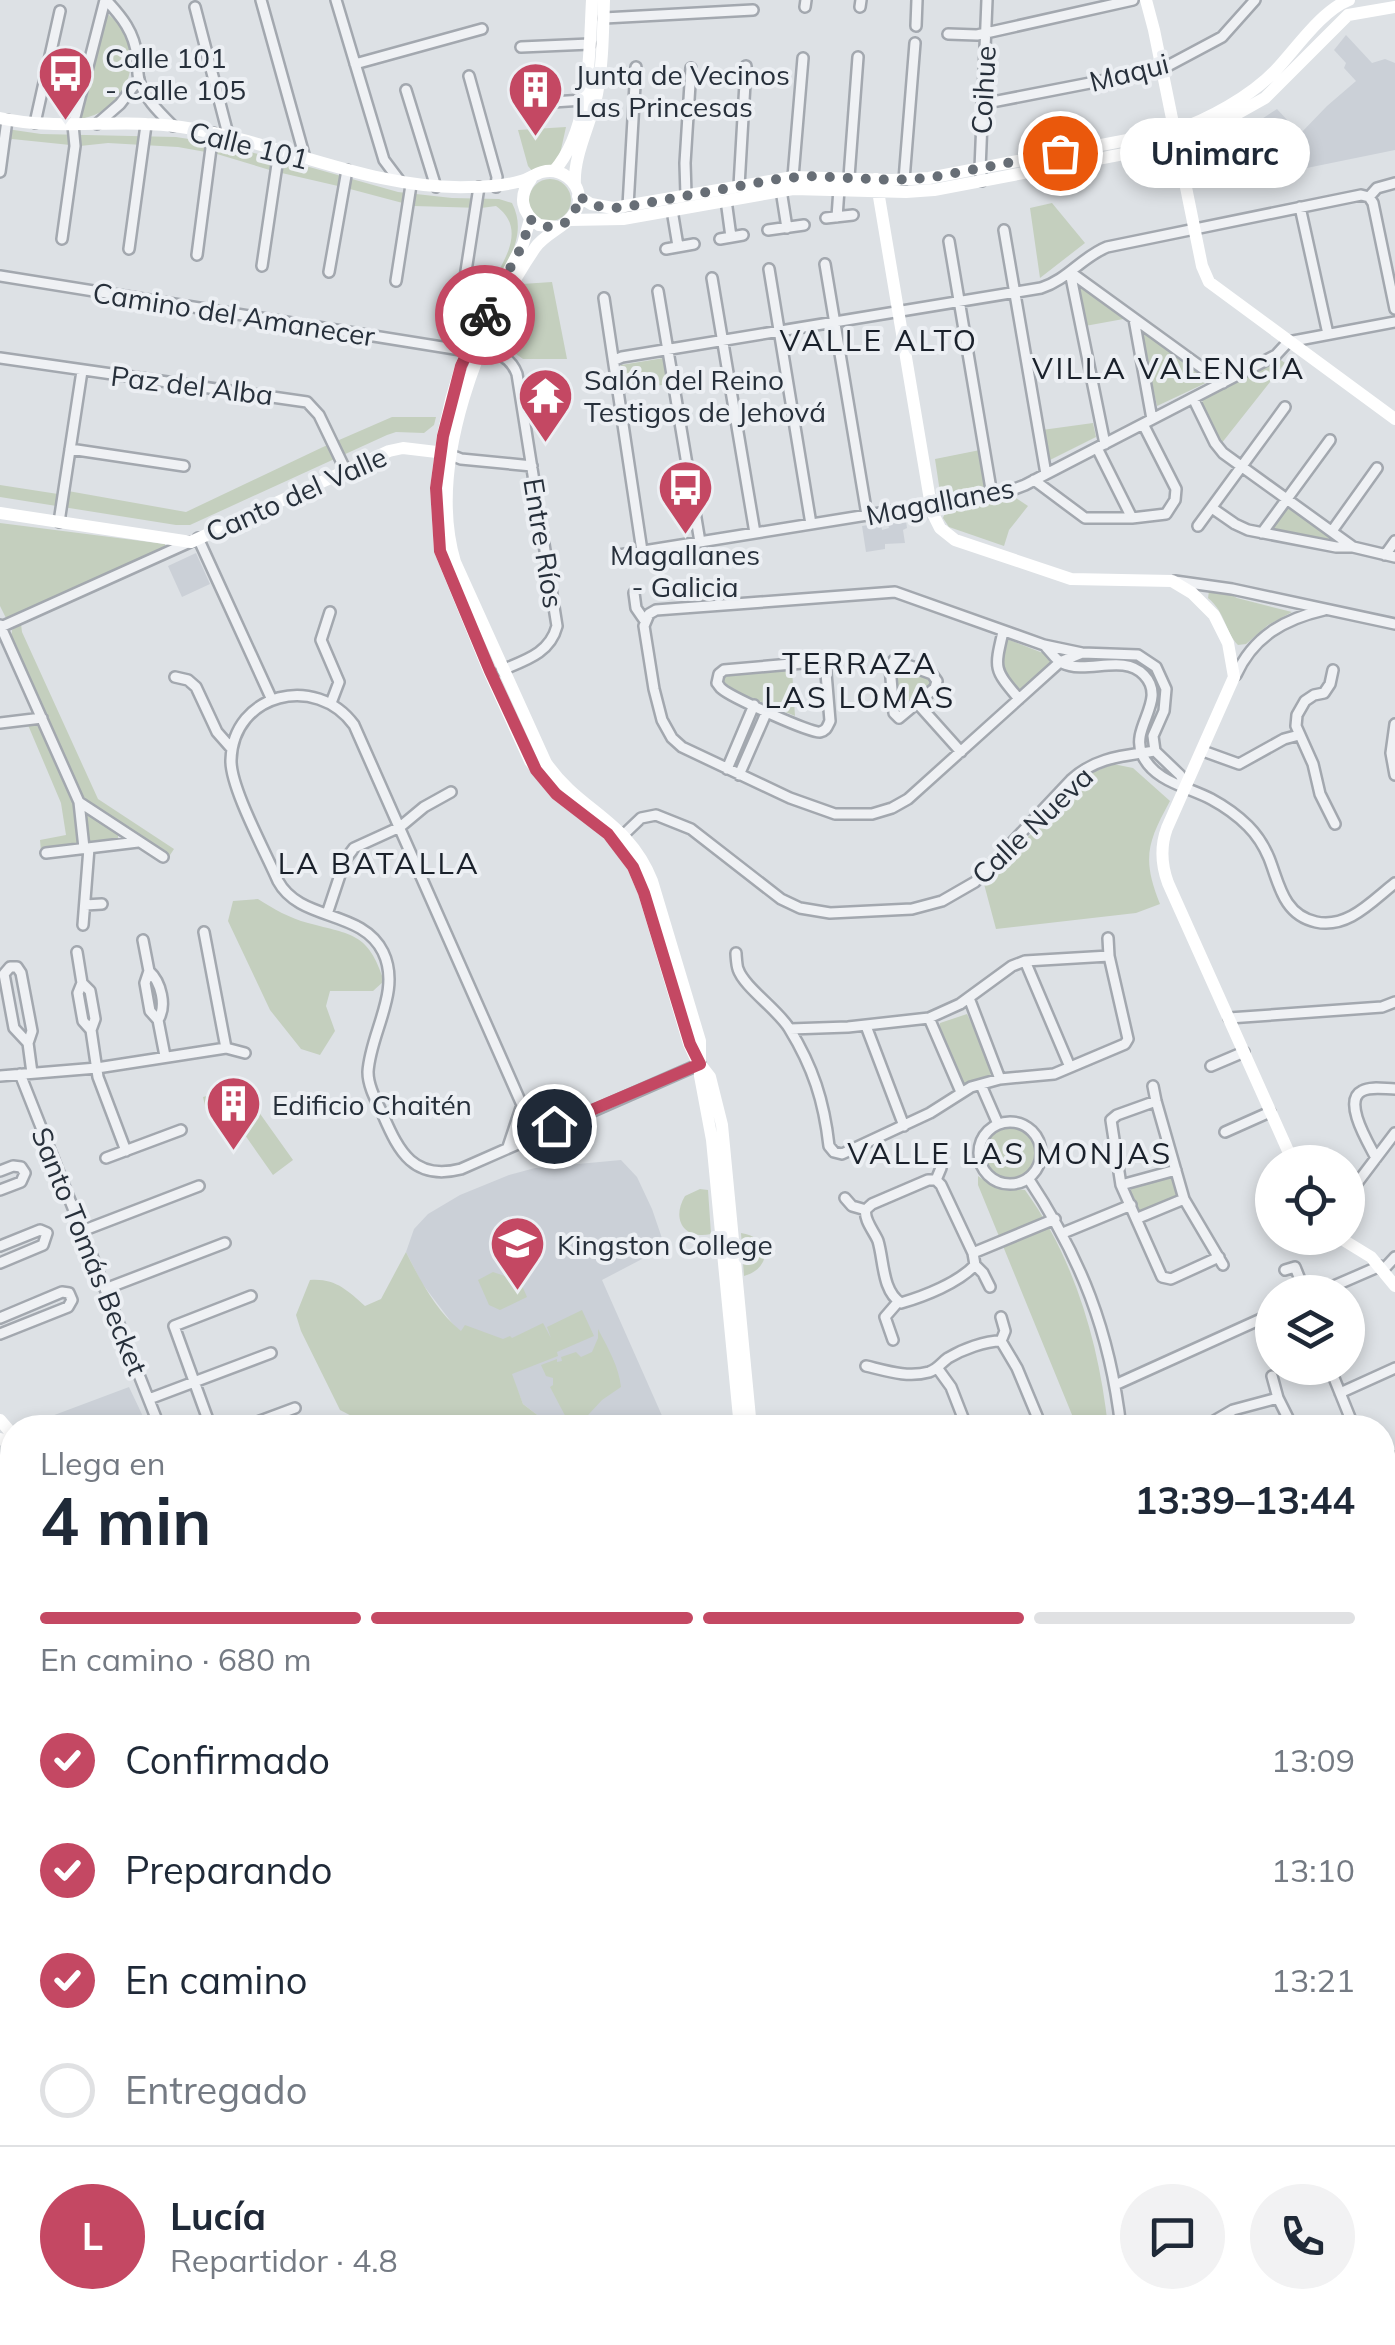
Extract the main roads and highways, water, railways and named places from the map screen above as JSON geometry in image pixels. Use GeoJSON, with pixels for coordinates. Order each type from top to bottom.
{"type":"FeatureCollection","features":[{"type":"Feature","properties":{"kind":"place","name":"Calle 101 - Calle 105"},"geometry":{"type":"Point","coordinates":[66,122]}},
{"type":"Feature","properties":{"kind":"place","name":"Junta de Vecinos Las Princesas"},"geometry":{"type":"Point","coordinates":[536,139]}},
{"type":"Feature","properties":{"kind":"place","name":"Unimarc"},"geometry":{"type":"Point","coordinates":[1060,153]}},
{"type":"Feature","properties":{"kind":"place","name":"Salón del Reino Testigos de Jehová"},"geometry":{"type":"Point","coordinates":[545,444]}},
{"type":"Feature","properties":{"kind":"place","name":"Magallanes - Galicia"},"geometry":{"type":"Point","coordinates":[685,537]}},
{"type":"Feature","properties":{"kind":"place","name":"Edificio Chaitén"},"geometry":{"type":"Point","coordinates":[233,1153]}},
{"type":"Feature","properties":{"kind":"place","name":"Kingston College"},"geometry":{"type":"Point","coordinates":[518,1293]}},
{"type":"Feature","properties":{"kind":"district","name":"VALLE ALTO"},"geometry":{"type":"Point","coordinates":[879,340]}},
{"type":"Feature","properties":{"kind":"district","name":"VILLA VALENCIA"},"geometry":{"type":"Point","coordinates":[1169,368]}},
{"type":"Feature","properties":{"kind":"district","name":"TERRAZA LAS LOMAS"},"geometry":{"type":"Point","coordinates":[860,680]}},
{"type":"Feature","properties":{"kind":"district","name":"LA BATALLA"},"geometry":{"type":"Point","coordinates":[379,863]}},
{"type":"Feature","properties":{"kind":"district","name":"VALLE LAS MONJAS"},"geometry":{"type":"Point","coordinates":[1010,1153]}}]}
